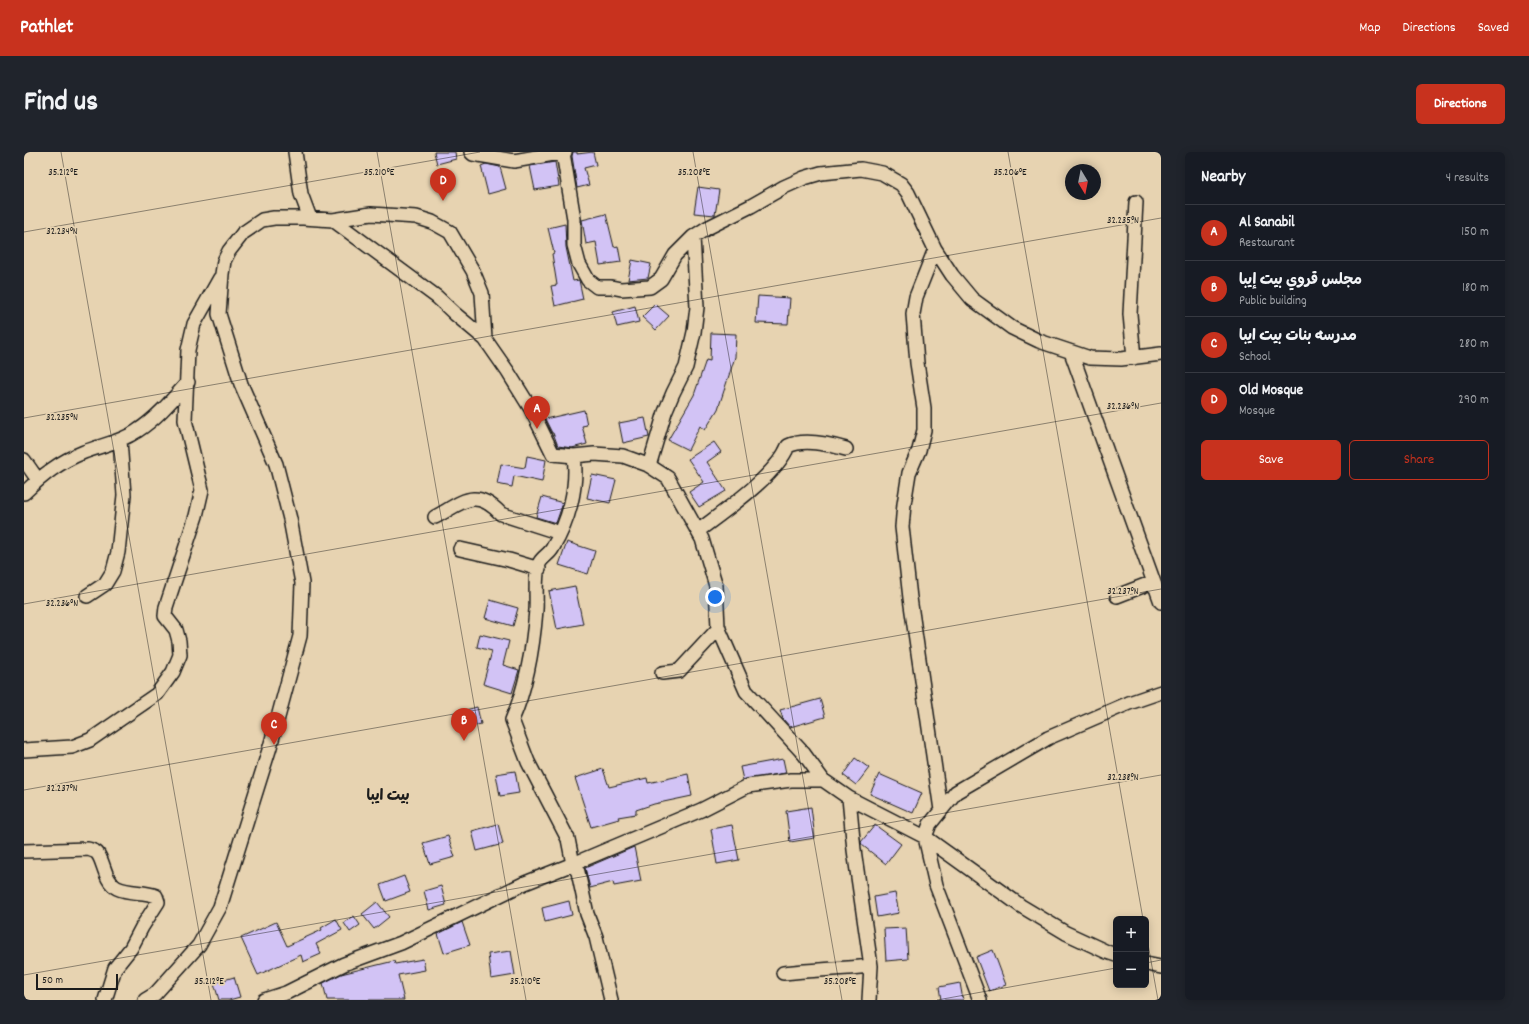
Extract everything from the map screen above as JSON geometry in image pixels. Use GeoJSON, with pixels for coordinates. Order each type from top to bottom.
{"type":"FeatureCollection","features":[{"type":"Feature","properties":{"kind":"street"},"geometry":{"type":"LineString","coordinates":[[295,152],[301,194],[310,218]]}},
{"type":"Feature","properties":{"kind":"street"},"geometry":{"type":"LineString","coordinates":[[471,152],[473,154],[513,157],[564,153],[574,219],[574,245],[579,264],[588,280],[597,287],[622,289],[650,287],[661,279],[675,255],[694,237],[784,187],[804,178],[821,172],[860,169],[882,173],[901,184],[908,193],[935,249],[952,275],[972,299],[992,314],[1019,331],[1039,341],[1090,358],[1120,359],[1161,354]]}},
{"type":"Feature","properties":{"kind":"street"},"geometry":{"type":"LineString","coordinates":[[1134,358],[1130,314],[1136,202]]}},
{"type":"Feature","properties":{"kind":"street"},"geometry":{"type":"LineString","coordinates":[[145,1000],[155,994],[199,946],[220,907],[270,747],[300,636],[302,583],[290,519],[276,464],[241,384],[219,314],[224,261],[229,250],[243,233],[262,220],[274,218],[310,218],[333,220],[370,214],[401,216],[432,222],[450,232],[473,271],[482,293],[485,339]]}},
{"type":"Feature","properties":{"kind":"street"},"geometry":{"type":"LineString","coordinates":[[333,220],[437,297],[485,339],[531,409],[553,454],[574,456],[594,454],[623,456],[648,466],[668,478],[702,539],[716,586],[719,628],[746,691],[800,748],[823,780],[849,798],[925,837],[1021,906],[1066,932],[1113,954]]}},
{"type":"Feature","properties":{"kind":"street"},"geometry":{"type":"LineString","coordinates":[[648,466],[672,393],[686,367],[694,332],[697,307],[694,237]]}},
{"type":"Feature","properties":{"kind":"street"},"geometry":{"type":"LineString","coordinates":[[935,249],[916,297],[913,314],[916,350],[924,408],[924,430],[919,450],[909,473],[902,527],[908,583],[941,810]]}},
{"type":"Feature","properties":{"kind":"street"},"geometry":{"type":"LineString","coordinates":[[24,750],[72,747],[90,740],[157,694],[173,672],[180,655],[179,641],[176,630],[165,616],[166,607],[196,516],[202,490],[185,420],[188,382],[188,350],[194,324],[222,274]]}},
{"type":"Feature","properties":{"kind":"street"},"geometry":{"type":"LineString","coordinates":[[1071,352],[1161,602]]}},
{"type":"Feature","properties":{"kind":"street"},"geometry":{"type":"LineString","coordinates":[[24,494],[57,464],[84,452],[120,440],[137,431],[163,410],[188,382]]}},
{"type":"Feature","properties":{"kind":"street"},"geometry":{"type":"LineString","coordinates":[[87,596],[105,584],[112,571],[118,552],[124,495],[120,440]]}},
{"type":"Feature","properties":{"kind":"street"},"geometry":{"type":"LineString","coordinates":[[698,531],[733,504],[769,473],[784,456],[788,446],[795,443],[829,443],[846,449]]}},
{"type":"Feature","properties":{"kind":"street"},"geometry":{"type":"LineString","coordinates":[[574,456],[576,469],[574,488],[566,521],[552,550],[540,562],[537,580],[534,636],[525,685],[512,720],[528,762],[568,839],[573,864],[578,872],[587,914],[596,937],[611,1000]]}},
{"type":"Feature","properties":{"kind":"street"},"geometry":{"type":"LineString","coordinates":[[24,460],[38,480]]}},
{"type":"Feature","properties":{"kind":"street"},"geometry":{"type":"LineString","coordinates":[[435,517],[471,498],[483,500],[501,514],[560,533]]}},
{"type":"Feature","properties":{"kind":"street"},"geometry":{"type":"LineString","coordinates":[[460,549],[509,560],[539,569]]}},
{"type":"Feature","properties":{"kind":"street"},"geometry":{"type":"LineString","coordinates":[[1117,596],[1153,582]]}},
{"type":"Feature","properties":{"kind":"street"},"geometry":{"type":"LineString","coordinates":[[662,673],[679,671],[719,628]]}},
{"type":"Feature","properties":{"kind":"street"},"geometry":{"type":"LineString","coordinates":[[980,1000],[936,885],[925,837],[930,824],[956,792],[1048,738],[1129,703],[1161,692]]}},
{"type":"Feature","properties":{"kind":"street"},"geometry":{"type":"LineString","coordinates":[[264,1000],[286,993],[344,964],[401,943],[469,908],[525,883],[702,810],[748,786],[791,780],[823,780]]}},
{"type":"Feature","properties":{"kind":"street"},"geometry":{"type":"LineString","coordinates":[[849,798],[854,850],[871,966],[869,1000]]}},
{"type":"Feature","properties":{"kind":"street"},"geometry":{"type":"LineString","coordinates":[[24,851],[88,849],[97,854],[109,880],[116,887],[134,892],[147,892],[156,896],[158,902],[131,948],[115,968],[105,1000]]}},
{"type":"Feature","properties":{"kind":"street"},"geometry":{"type":"LineString","coordinates":[[1149,965],[1161,967]]}},
{"type":"Feature","properties":{"kind":"street"},"geometry":{"type":"LineString","coordinates":[[783,973],[815,969],[831,970],[871,966]]}},
{"type":"Feature","properties":{"kind":"building"},"geometry":{"type":"Polygon","coordinates":[[[434,152],[455,152],[456,159],[437,164],[434,152]]]}},
{"type":"Feature","properties":{"kind":"building"},"geometry":{"type":"Polygon","coordinates":[[[573,152],[577,152],[577,154],[593,152],[596,165],[584,168],[589,185],[577,188],[572,156],[573,152]]]}},
{"type":"Feature","properties":{"kind":"building"},"geometry":{"type":"Polygon","coordinates":[[[555,162],[559,186],[535,190],[530,166],[555,162]]]}},
{"type":"Feature","properties":{"kind":"building"},"geometry":{"type":"Polygon","coordinates":[[[486,164],[500,167],[506,189],[488,194],[481,166],[486,164]]]}},
{"type":"Feature","properties":{"kind":"building"},"geometry":{"type":"Polygon","coordinates":[[[698,187],[719,190],[715,215],[694,213],[698,187]]]}},
{"type":"Feature","properties":{"kind":"building"},"geometry":{"type":"Polygon","coordinates":[[[606,214],[614,247],[618,246],[621,262],[600,265],[596,242],[586,244],[582,220],[606,214]]]}},
{"type":"Feature","properties":{"kind":"building"},"geometry":{"type":"Polygon","coordinates":[[[565,224],[566,247],[573,281],[579,280],[583,299],[555,306],[551,286],[557,285],[552,254],[554,253],[548,228],[565,224]]]}},
{"type":"Feature","properties":{"kind":"building"},"geometry":{"type":"Polygon","coordinates":[[[632,260],[651,264],[648,278],[628,280],[632,260]]]}},
{"type":"Feature","properties":{"kind":"building"},"geometry":{"type":"Polygon","coordinates":[[[758,296],[790,298],[788,324],[756,323],[758,296]]]}},
{"type":"Feature","properties":{"kind":"building"},"geometry":{"type":"Polygon","coordinates":[[[655,304],[669,316],[656,330],[642,317],[655,304]]]}},
{"type":"Feature","properties":{"kind":"building"},"geometry":{"type":"Polygon","coordinates":[[[635,306],[639,322],[617,327],[613,312],[635,306]]]}},
{"type":"Feature","properties":{"kind":"building"},"geometry":{"type":"Polygon","coordinates":[[[711,333],[736,334],[735,357],[718,409],[705,430],[700,426],[688,450],[668,440],[694,395],[706,360],[710,361],[711,333]]]}},
{"type":"Feature","properties":{"kind":"building"},"geometry":{"type":"Polygon","coordinates":[[[584,410],[587,425],[582,426],[587,444],[572,448],[558,446],[545,419],[584,410]]]}},
{"type":"Feature","properties":{"kind":"building"},"geometry":{"type":"Polygon","coordinates":[[[645,418],[649,437],[623,443],[619,423],[645,418]]]}},
{"type":"Feature","properties":{"kind":"building"},"geometry":{"type":"Polygon","coordinates":[[[714,442],[721,452],[707,462],[726,491],[699,507],[689,492],[704,482],[688,459],[714,442]]]}},
{"type":"Feature","properties":{"kind":"building"},"geometry":{"type":"Polygon","coordinates":[[[527,456],[546,460],[542,482],[514,476],[512,487],[497,484],[501,464],[525,468],[527,456]]]}},
{"type":"Feature","properties":{"kind":"building"},"geometry":{"type":"Polygon","coordinates":[[[592,475],[616,480],[610,503],[587,498],[592,475]]]}},
{"type":"Feature","properties":{"kind":"building"},"geometry":{"type":"Polygon","coordinates":[[[542,497],[563,503],[556,523],[536,517],[542,497]]]}},
{"type":"Feature","properties":{"kind":"building"},"geometry":{"type":"Polygon","coordinates":[[[567,542],[595,551],[588,574],[559,565],[567,542]]]}},
{"type":"Feature","properties":{"kind":"building"},"geometry":{"type":"Polygon","coordinates":[[[575,586],[583,624],[557,629],[549,591],[575,586]]]}},
{"type":"Feature","properties":{"kind":"building"},"geometry":{"type":"Polygon","coordinates":[[[490,600],[518,608],[513,626],[485,618],[490,600]]]}},
{"type":"Feature","properties":{"kind":"building"},"geometry":{"type":"Polygon","coordinates":[[[480,634],[509,641],[503,665],[519,670],[512,693],[483,684],[492,651],[477,647],[480,634]]]}},
{"type":"Feature","properties":{"kind":"building"},"geometry":{"type":"Polygon","coordinates":[[[820,699],[825,717],[790,727],[783,719],[780,710],[820,699]]]}},
{"type":"Feature","properties":{"kind":"building"},"geometry":{"type":"Polygon","coordinates":[[[477,707],[481,724],[458,730],[454,713],[477,707]]]}},
{"type":"Feature","properties":{"kind":"building"},"geometry":{"type":"Polygon","coordinates":[[[855,758],[869,768],[856,785],[843,775],[855,758]]]}},
{"type":"Feature","properties":{"kind":"building"},"geometry":{"type":"Polygon","coordinates":[[[783,759],[786,773],[743,780],[740,767],[783,759]]]}},
{"type":"Feature","properties":{"kind":"building"},"geometry":{"type":"Polygon","coordinates":[[[603,769],[609,787],[647,778],[648,783],[688,774],[692,796],[654,804],[636,810],[636,814],[618,817],[619,819],[591,827],[575,778],[603,769]]]}},
{"type":"Feature","properties":{"kind":"building"},"geometry":{"type":"Polygon","coordinates":[[[515,771],[519,793],[500,796],[496,774],[515,771]]]}},
{"type":"Feature","properties":{"kind":"building"},"geometry":{"type":"Polygon","coordinates":[[[879,774],[922,793],[913,813],[870,794],[879,774]]]}},
{"type":"Feature","properties":{"kind":"building"},"geometry":{"type":"Polygon","coordinates":[[[811,807],[815,838],[790,842],[786,811],[811,807]]]}},
{"type":"Feature","properties":{"kind":"building"},"geometry":{"type":"Polygon","coordinates":[[[498,824],[503,844],[477,851],[472,831],[498,824]]]}},
{"type":"Feature","properties":{"kind":"building"},"geometry":{"type":"Polygon","coordinates":[[[732,825],[739,860],[717,864],[711,829],[732,825]]]}},
{"type":"Feature","properties":{"kind":"building"},"geometry":{"type":"Polygon","coordinates":[[[875,825],[901,844],[886,864],[862,845],[861,842],[875,825]]]}},
{"type":"Feature","properties":{"kind":"building"},"geometry":{"type":"Polygon","coordinates":[[[448,836],[455,857],[430,864],[423,843],[448,836]]]}},
{"type":"Feature","properties":{"kind":"building"},"geometry":{"type":"Polygon","coordinates":[[[634,847],[641,881],[614,886],[613,882],[590,888],[585,868],[634,847]]]}},
{"type":"Feature","properties":{"kind":"building"},"geometry":{"type":"Polygon","coordinates":[[[404,876],[410,892],[386,901],[380,885],[404,876]]]}},
{"type":"Feature","properties":{"kind":"building"},"geometry":{"type":"Polygon","coordinates":[[[441,886],[446,905],[429,910],[424,891],[441,886]]]}},
{"type":"Feature","properties":{"kind":"building"},"geometry":{"type":"Polygon","coordinates":[[[895,893],[899,913],[877,917],[874,897],[895,893]]]}},
{"type":"Feature","properties":{"kind":"building"},"geometry":{"type":"Polygon","coordinates":[[[569,901],[572,915],[545,922],[542,908],[569,901]]]}},
{"type":"Feature","properties":{"kind":"building"},"geometry":{"type":"Polygon","coordinates":[[[377,902],[389,917],[374,929],[362,914],[377,902]]]}},
{"type":"Feature","properties":{"kind":"building"},"geometry":{"type":"Polygon","coordinates":[[[354,916],[360,925],[350,932],[344,923],[354,916]]]}},
{"type":"Feature","properties":{"kind":"building"},"geometry":{"type":"Polygon","coordinates":[[[336,919],[342,930],[316,944],[321,954],[303,962],[301,955],[258,975],[241,938],[276,922],[287,946],[322,930],[321,928],[336,919]]]}},
{"type":"Feature","properties":{"kind":"building"},"geometry":{"type":"Polygon","coordinates":[[[462,922],[470,945],[444,953],[438,934],[462,922]]]}},
{"type":"Feature","properties":{"kind":"building"},"geometry":{"type":"Polygon","coordinates":[[[906,928],[908,959],[886,961],[884,929],[906,928]]]}},
{"type":"Feature","properties":{"kind":"building"},"geometry":{"type":"Polygon","coordinates":[[[993,950],[1006,985],[989,991],[976,957],[993,950]]]}},
{"type":"Feature","properties":{"kind":"building"},"geometry":{"type":"Polygon","coordinates":[[[511,951],[515,975],[491,979],[488,954],[511,951]]]}},
{"type":"Feature","properties":{"kind":"building"},"geometry":{"type":"Polygon","coordinates":[[[423,959],[425,970],[398,975],[404,1000],[327,1000],[323,983],[341,974],[394,961],[395,964],[423,959]]]}},
{"type":"Feature","properties":{"kind":"building"},"geometry":{"type":"Polygon","coordinates":[[[234,977],[240,997],[229,1000],[219,1000],[214,983],[234,977]]]}},
{"type":"Feature","properties":{"kind":"building"},"geometry":{"type":"Polygon","coordinates":[[[960,983],[963,1000],[941,1000],[939,987],[960,983]]]}},
{"type":"Feature","properties":{"kind":"place","name":"Old Mosque"},"geometry":{"type":"Point","coordinates":[443,201]}},
{"type":"Feature","properties":{"kind":"place","name":"Al Sanabil"},"geometry":{"type":"Point","coordinates":[537,429]}},
{"type":"Feature","properties":{"kind":"place","name":"مجلس قروي بيت إيبا"},"geometry":{"type":"Point","coordinates":[464,741]}},
{"type":"Feature","properties":{"kind":"place","name":"مدرسه بنات بيت ايبا"},"geometry":{"type":"Point","coordinates":[274,745]}},
{"type":"Feature","properties":{"kind":"district","name":"بيت ايبا"},"geometry":{"type":"Point","coordinates":[388,795]}}]}
